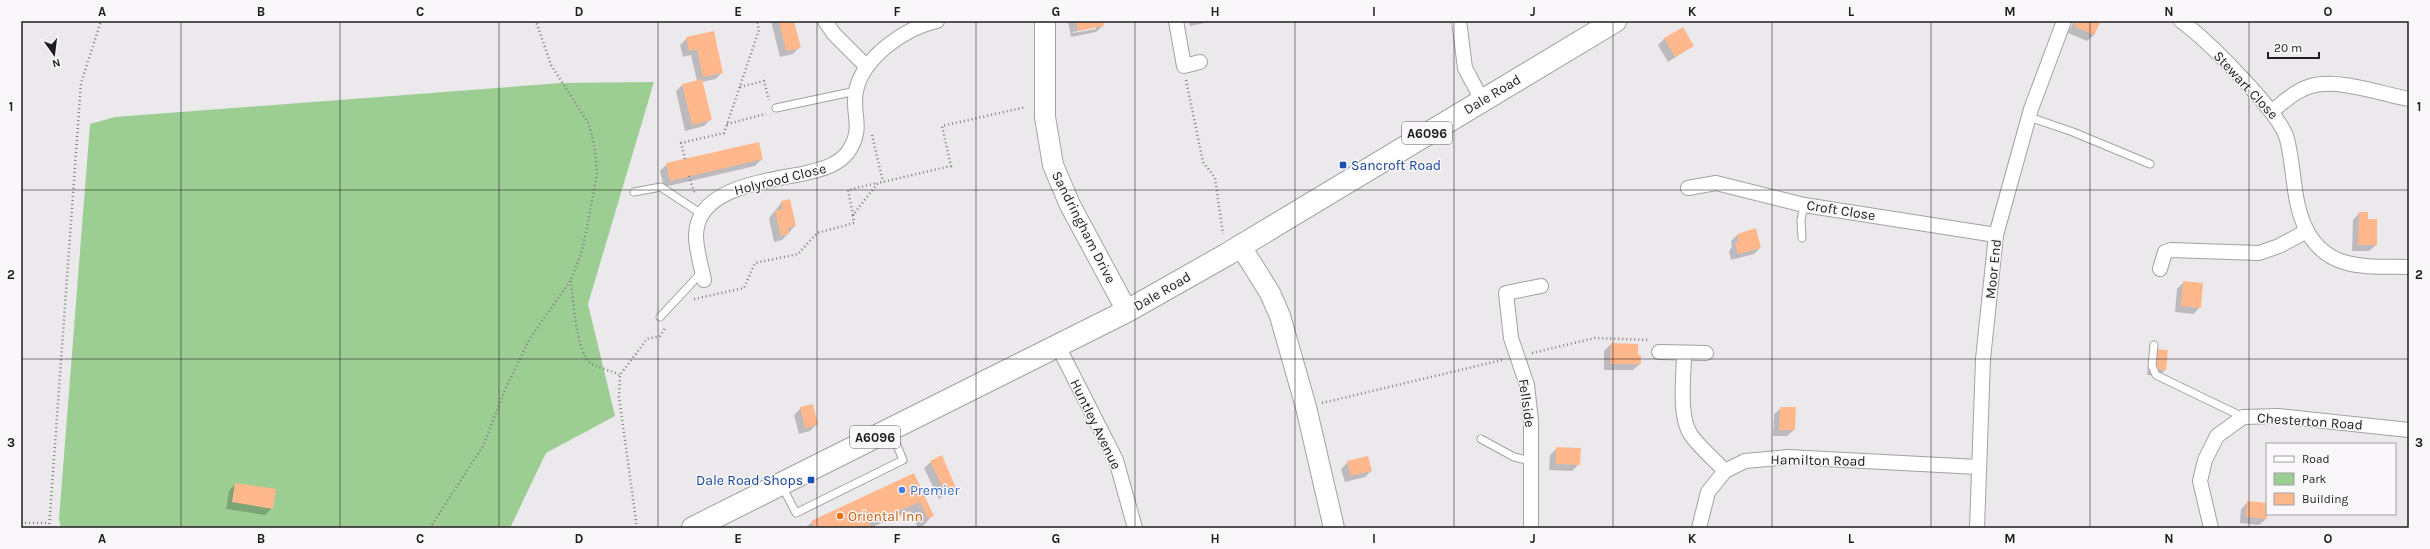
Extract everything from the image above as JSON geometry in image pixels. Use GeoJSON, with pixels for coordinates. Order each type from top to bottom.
{"type":"FeatureCollection","features":[{"type":"Feature","properties":{"kind":"main road","name":"Dale Road"},"geometry":{"type":"LineString","coordinates":[[692,528],[1127,311],[1233,250],[1615,21]]}},
{"type":"Feature","properties":{"kind":"street"},"geometry":{"type":"LineString","coordinates":[[825,21],[834,34],[866,66]]}},
{"type":"Feature","properties":{"kind":"street","name":"Holyrood Close"},"geometry":{"type":"LineString","coordinates":[[703,275],[696,234],[698,222],[706,211],[722,194],[742,187],[831,167],[848,152],[858,131],[856,91],[866,66],[876,53],[924,24],[937,21]]}},
{"type":"Feature","properties":{"kind":"street","name":"Sandringham Drive"},"geometry":{"type":"LineString","coordinates":[[1045,21],[1044,103],[1053,165],[1070,205],[1127,311]]}},
{"type":"Feature","properties":{"kind":"street"},"geometry":{"type":"LineString","coordinates":[[1176,21],[1184,66],[1200,62]]}},
{"type":"Feature","properties":{"kind":"street"},"geometry":{"type":"LineString","coordinates":[[1459,21],[1466,68],[1482,100]]}},
{"type":"Feature","properties":{"kind":"street","name":"Moor End"},"geometry":{"type":"LineString","coordinates":[[1978,528],[1978,467],[1983,358],[1996,235],[2029,117],[2064,21]]}},
{"type":"Feature","properties":{"kind":"street","name":"Stewart Close"},"geometry":{"type":"LineString","coordinates":[[2182,21],[2199,35],[2272,111],[2282,126],[2287,138],[2294,190],[2300,216],[2307,231],[2323,252],[2340,262],[2409,267]]}},
{"type":"Feature","properties":{"kind":"street"},"geometry":{"type":"LineString","coordinates":[[2272,111],[2295,93],[2319,84],[2340,86],[2409,99]]}},
{"type":"Feature","properties":{"kind":"street","name":"Croft Close"},"geometry":{"type":"LineString","coordinates":[[1688,188],[1716,183],[1804,204],[1996,235]]}},
{"type":"Feature","properties":{"kind":"street"},"geometry":{"type":"LineString","coordinates":[[2160,269],[2165,252],[2171,250],[2264,252],[2307,231]]}},
{"type":"Feature","properties":{"kind":"street"},"geometry":{"type":"LineString","coordinates":[[1233,250],[1270,293],[1280,316],[1306,407],[1334,528]]}},
{"type":"Feature","properties":{"kind":"street","name":"Fellside"},"geometry":{"type":"LineString","coordinates":[[1531,528],[1531,421],[1527,385],[1511,338],[1506,293],[1541,286]]}},
{"type":"Feature","properties":{"kind":"street","name":"Huntley Avenue"},"geometry":{"type":"LineString","coordinates":[[1058,346],[1116,460],[1135,528]]}},
{"type":"Feature","properties":{"kind":"street"},"geometry":{"type":"LineString","coordinates":[[1659,352],[1706,354]]}},
{"type":"Feature","properties":{"kind":"street"},"geometry":{"type":"LineString","coordinates":[[1684,353],[1683,402],[1687,428],[1691,435],[1725,471]]}},
{"type":"Feature","properties":{"kind":"street","name":"Chesterton Road"},"geometry":{"type":"LineString","coordinates":[[2211,528],[2200,481],[2205,460],[2217,436],[2242,417],[2278,416],[2409,430]]}},
{"type":"Feature","properties":{"kind":"street","name":"Hamilton Road"},"geometry":{"type":"LineString","coordinates":[[1699,528],[1708,492],[1725,471],[1746,461],[1788,457],[1978,467]]}},
{"type":"Feature","properties":{"kind":"lane"},"geometry":{"type":"LineString","coordinates":[[774,110],[856,91]]}},
{"type":"Feature","properties":{"kind":"lane"},"geometry":{"type":"LineString","coordinates":[[2029,117],[2073,132],[2150,164]]}},
{"type":"Feature","properties":{"kind":"lane"},"geometry":{"type":"LineString","coordinates":[[634,192],[661,187],[706,211]]}},
{"type":"Feature","properties":{"kind":"lane"},"geometry":{"type":"LineString","coordinates":[[1802,238],[1801,220],[1804,204]]}},
{"type":"Feature","properties":{"kind":"lane"},"geometry":{"type":"LineString","coordinates":[[660,317],[703,275]]}},
{"type":"Feature","properties":{"kind":"lane"},"geometry":{"type":"LineString","coordinates":[[2154,345],[2152,366],[2156,375],[2242,417]]}},
{"type":"Feature","properties":{"kind":"lane"},"geometry":{"type":"LineString","coordinates":[[781,484],[796,513],[903,460],[891,430]]}},
{"type":"Feature","properties":{"kind":"lane"},"geometry":{"type":"LineString","coordinates":[[1481,439],[1514,457],[1531,461]]}},
{"type":"Feature","properties":{"kind":"path"},"geometry":{"type":"LineString","coordinates":[[49,528],[48,523],[81,83],[101,21]]}},
{"type":"Feature","properties":{"kind":"path"},"geometry":{"type":"LineString","coordinates":[[430,528],[483,446],[505,390],[530,338],[571,280],[581,254],[587,228],[597,174],[595,149],[589,124],[551,65],[536,21]]}},
{"type":"Feature","properties":{"kind":"path"},"geometry":{"type":"LineString","coordinates":[[685,159],[681,143],[724,133],[759,30],[757,21]]}},
{"type":"Feature","properties":{"kind":"path"},"geometry":{"type":"LineString","coordinates":[[1184,66],[1203,162],[1215,178],[1233,250]]}},
{"type":"Feature","properties":{"kind":"path"},"geometry":{"type":"LineString","coordinates":[[727,124],[774,110],[764,81],[740,87]]}},
{"type":"Feature","properties":{"kind":"path"},"geometry":{"type":"LineString","coordinates":[[703,275],[686,300],[744,288],[755,263],[798,254],[817,233],[854,223],[848,190],[951,166],[942,126],[1044,103]]}},
{"type":"Feature","properties":{"kind":"path"},"geometry":{"type":"LineString","coordinates":[[871,132],[883,182]]}},
{"type":"Feature","properties":{"kind":"path"},"geometry":{"type":"LineString","coordinates":[[689,176],[695,196],[706,211]]}},
{"type":"Feature","properties":{"kind":"path"},"geometry":{"type":"LineString","coordinates":[[853,215],[878,183]]}},
{"type":"Feature","properties":{"kind":"path"},"geometry":{"type":"LineString","coordinates":[[571,280],[574,313],[587,359],[592,365],[605,367],[620,375]]}},
{"type":"Feature","properties":{"kind":"path"},"geometry":{"type":"LineString","coordinates":[[637,528],[619,404],[620,375],[647,339],[660,336],[668,325]]}},
{"type":"Feature","properties":{"kind":"path"},"geometry":{"type":"LineString","coordinates":[[1306,407],[1595,338],[1651,340],[1659,352]]}},
{"type":"Feature","properties":{"kind":"path"},"geometry":{"type":"LineString","coordinates":[[21,523],[48,523]]}},
{"type":"Feature","properties":{"kind":"green space"},"geometry":{"type":"Polygon","coordinates":[[[654,82],[588,304],[615,416],[546,453],[510,528],[61,528],[59,519],[90,124],[115,117],[561,83],[654,82]]]}},
{"type":"Feature","properties":{"kind":"building"},"geometry":{"type":"Polygon","coordinates":[[[779,21],[794,21],[801,48],[786,51],[779,21]]]}},
{"type":"Feature","properties":{"kind":"building"},"geometry":{"type":"Polygon","coordinates":[[[1076,21],[1103,21],[1104,26],[1078,31],[1076,21]]]}},
{"type":"Feature","properties":{"kind":"building"},"geometry":{"type":"Polygon","coordinates":[[[2076,21],[2095,21],[2100,23],[2094,35],[2074,26],[2076,21]]]}},
{"type":"Feature","properties":{"kind":"building"},"geometry":{"type":"Polygon","coordinates":[[[1683,27],[1694,46],[1675,57],[1664,38],[1683,27]]]}},
{"type":"Feature","properties":{"kind":"building"},"geometry":{"type":"Polygon","coordinates":[[[714,31],[723,73],[703,77],[697,49],[689,51],[686,37],[714,31]]]}},
{"type":"Feature","properties":{"kind":"building"},"geometry":{"type":"Polygon","coordinates":[[[702,79],[712,120],[692,125],[682,84],[702,79]]]}},
{"type":"Feature","properties":{"kind":"building"},"geometry":{"type":"Polygon","coordinates":[[[759,142],[763,159],[670,181],[666,163],[759,142]]]}},
{"type":"Feature","properties":{"kind":"building"},"geometry":{"type":"Polygon","coordinates":[[[790,199],[796,226],[788,228],[789,234],[781,236],[775,211],[783,209],[781,201],[790,199]]]}},
{"type":"Feature","properties":{"kind":"building"},"geometry":{"type":"Polygon","coordinates":[[[2359,212],[2368,212],[2368,219],[2377,219],[2377,245],[2358,245],[2359,212]]]}},
{"type":"Feature","properties":{"kind":"building"},"geometry":{"type":"Polygon","coordinates":[[[1756,228],[1761,248],[1738,254],[1735,243],[1739,242],[1737,234],[1756,228]]]}},
{"type":"Feature","properties":{"kind":"building"},"geometry":{"type":"Polygon","coordinates":[[[2183,281],[2203,283],[2201,308],[2181,306],[2183,281]]]}},
{"type":"Feature","properties":{"kind":"building"},"geometry":{"type":"Polygon","coordinates":[[[1611,343],[1638,344],[1638,355],[1641,355],[1641,364],[1610,364],[1611,343]]]}},
{"type":"Feature","properties":{"kind":"building"},"geometry":{"type":"Polygon","coordinates":[[[2155,349],[2168,350],[2166,370],[2153,369],[2155,349]]]}},
{"type":"Feature","properties":{"kind":"building"},"geometry":{"type":"Polygon","coordinates":[[[813,404],[818,425],[805,428],[800,407],[813,404]]]}},
{"type":"Feature","properties":{"kind":"building"},"geometry":{"type":"Polygon","coordinates":[[[1780,407],[1796,407],[1795,430],[1779,430],[1780,407]]]}},
{"type":"Feature","properties":{"kind":"building"},"geometry":{"type":"Polygon","coordinates":[[[1556,447],[1581,448],[1580,465],[1556,464],[1556,447]]]}},
{"type":"Feature","properties":{"kind":"building"},"geometry":{"type":"Polygon","coordinates":[[[942,455],[956,488],[946,493],[930,461],[942,455]]]}},
{"type":"Feature","properties":{"kind":"building"},"geometry":{"type":"Polygon","coordinates":[[[1368,456],[1372,471],[1351,476],[1347,461],[1368,456]]]}},
{"type":"Feature","properties":{"kind":"building"},"geometry":{"type":"Polygon","coordinates":[[[914,473],[934,516],[928,519],[920,502],[869,523],[871,528],[815,528],[811,521],[914,473]]]}},
{"type":"Feature","properties":{"kind":"building"},"geometry":{"type":"Polygon","coordinates":[[[235,483],[276,489],[273,509],[232,502],[235,483]]]}},
{"type":"Feature","properties":{"kind":"building"},"geometry":{"type":"Polygon","coordinates":[[[2247,501],[2266,503],[2267,519],[2246,517],[2247,501]]]}},
{"type":"Feature","properties":{"kind":"place","name":"Sancroft Road"},"geometry":{"type":"Point","coordinates":[1343,165]}},
{"type":"Feature","properties":{"kind":"place","name":"Dale Road Shops"},"geometry":{"type":"Point","coordinates":[811,480]}},
{"type":"Feature","properties":{"kind":"place","name":"Premier"},"geometry":{"type":"Point","coordinates":[902,490]}},
{"type":"Feature","properties":{"kind":"place","name":"Oriental Inn"},"geometry":{"type":"Point","coordinates":[840,516]}}]}
